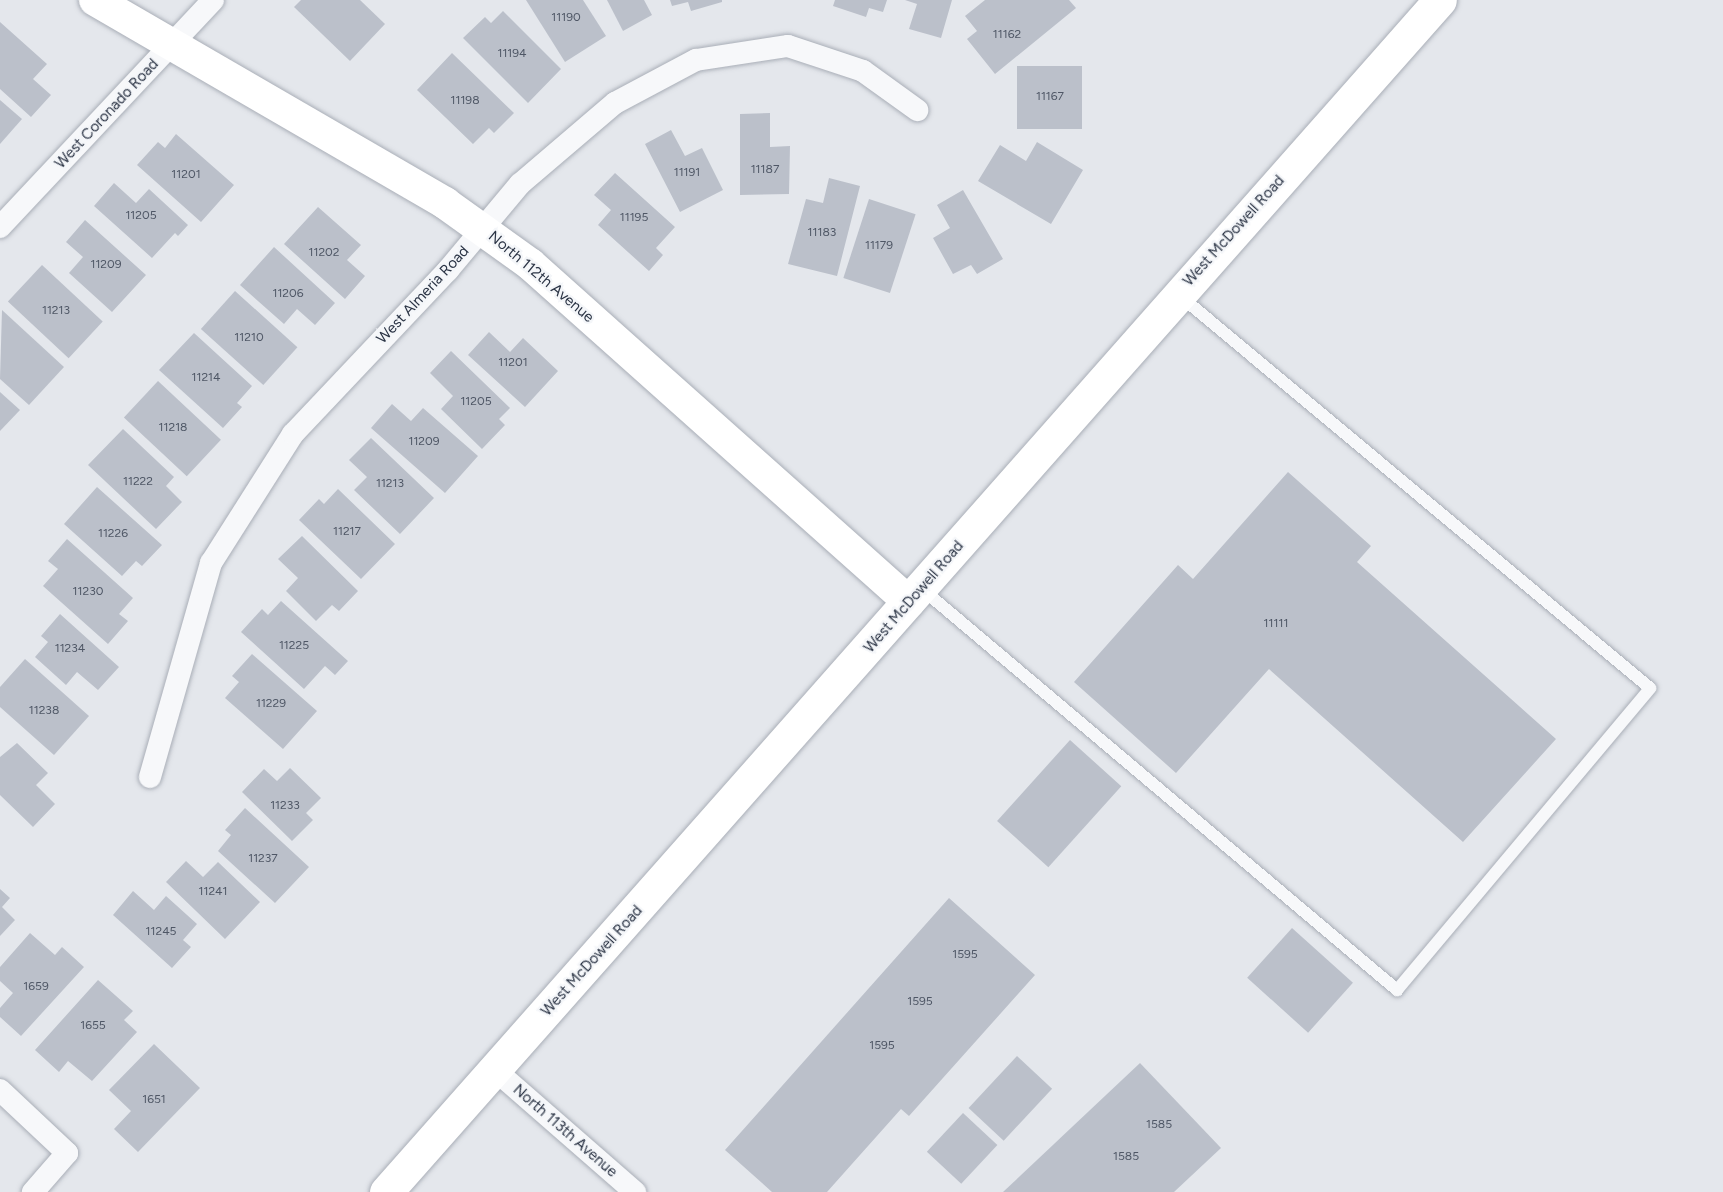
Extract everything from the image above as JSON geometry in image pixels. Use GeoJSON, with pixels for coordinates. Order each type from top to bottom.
{"type":"FeatureCollection","features":[{"type":"Feature","properties":{"kind":"main road","name":"West McDowell Road"},"geometry":{"type":"LineString","coordinates":[[386,1192],[1440,0]]}},
{"type":"Feature","properties":{"kind":"street","name":"North 112th Avenue"},"geometry":{"type":"LineString","coordinates":[[95,0],[445,203],[483,229],[530,264],[915,595]]}},
{"type":"Feature","properties":{"kind":"street","name":"West Coronado Road"},"geometry":{"type":"LineString","coordinates":[[0,227],[213,0]]}},
{"type":"Feature","properties":{"kind":"street","name":"West Almeria Road"},"geometry":{"type":"LineString","coordinates":[[150,777],[211,563],[293,434],[483,229],[520,184],[615,103],[696,60],[788,46],[863,71],[917,110]]}},
{"type":"Feature","properties":{"kind":"street","name":"North 113th Avenue"},"geometry":{"type":"LineString","coordinates":[[495,1070],[635,1192]]}},
{"type":"Feature","properties":{"kind":"street"},"geometry":{"type":"LineString","coordinates":[[0,1090],[67,1153],[33,1192]]}},
{"type":"Feature","properties":{"kind":"lane"},"geometry":{"type":"LineString","coordinates":[[915,595],[1397,990],[1650,688],[1178,294]]}},
{"type":"Feature","properties":{"kind":"building"},"geometry":{"type":"Polygon","coordinates":[[[301,0],[360,0],[385,24],[350,61],[294,7],[301,0]]]}},
{"type":"Feature","properties":{"kind":"building"},"geometry":{"type":"Polygon","coordinates":[[[526,0],[583,0],[606,36],[565,62],[526,0]]]}},
{"type":"Feature","properties":{"kind":"building"},"geometry":{"type":"Polygon","coordinates":[[[607,0],[644,0],[652,15],[623,31],[607,0]]]}},
{"type":"Feature","properties":{"kind":"building"},"geometry":{"type":"Polygon","coordinates":[[[670,0],[722,0],[722,2],[691,11],[688,2],[672,6],[670,0]]]}},
{"type":"Feature","properties":{"kind":"building"},"geometry":{"type":"Polygon","coordinates":[[[835,0],[887,0],[883,12],[869,8],[866,17],[833,6],[835,0]]]}},
{"type":"Feature","properties":{"kind":"building"},"geometry":{"type":"Polygon","coordinates":[[[905,0],[952,0],[941,38],[909,29],[917,4],[905,0]]]}},
{"type":"Feature","properties":{"kind":"building"},"geometry":{"type":"Polygon","coordinates":[[[985,0],[1069,0],[1076,8],[995,74],[967,39],[977,31],[965,16],[985,0]]]}},
{"type":"Feature","properties":{"kind":"building"},"geometry":{"type":"Polygon","coordinates":[[[503,11],[561,69],[528,103],[463,38],[485,17],[491,23],[503,11]]]}},
{"type":"Feature","properties":{"kind":"building"},"geometry":{"type":"Polygon","coordinates":[[[0,22],[47,64],[33,79],[51,95],[31,117],[0,89],[0,22]]]}},
{"type":"Feature","properties":{"kind":"building"},"geometry":{"type":"Polygon","coordinates":[[[452,53],[514,113],[494,133],[489,128],[473,144],[417,90],[452,53]]]}},
{"type":"Feature","properties":{"kind":"building"},"geometry":{"type":"Polygon","coordinates":[[[1017,66],[1082,66],[1082,129],[1017,129],[1017,66]]]}},
{"type":"Feature","properties":{"kind":"building"},"geometry":{"type":"Polygon","coordinates":[[[0,100],[22,119],[0,144],[0,100]]]}},
{"type":"Feature","properties":{"kind":"building"},"geometry":{"type":"Polygon","coordinates":[[[770,113],[770,147],[790,146],[789,194],[740,195],[740,114],[770,113]]]}},
{"type":"Feature","properties":{"kind":"building"},"geometry":{"type":"Polygon","coordinates":[[[671,130],[685,156],[702,148],[723,190],[680,212],[645,144],[671,130]]]}},
{"type":"Feature","properties":{"kind":"building"},"geometry":{"type":"Polygon","coordinates":[[[176,134],[234,185],[201,222],[137,165],[158,142],[165,148],[176,134]]]}},
{"type":"Feature","properties":{"kind":"building"},"geometry":{"type":"Polygon","coordinates":[[[1037,142],[1083,170],[1051,224],[978,181],[1000,145],[1026,161],[1037,142]]]}},
{"type":"Feature","properties":{"kind":"building"},"geometry":{"type":"Polygon","coordinates":[[[615,173],[675,227],[656,248],[663,255],[649,271],[598,225],[611,210],[594,195],[615,173]]]}},
{"type":"Feature","properties":{"kind":"building"},"geometry":{"type":"Polygon","coordinates":[[[829,178],[860,186],[837,276],[788,264],[806,199],[823,203],[829,178]]]}},
{"type":"Feature","properties":{"kind":"building"},"geometry":{"type":"Polygon","coordinates":[[[114,183],[136,203],[149,189],[188,225],[178,236],[175,233],[152,258],[94,206],[114,183]]]}},
{"type":"Feature","properties":{"kind":"building"},"geometry":{"type":"Polygon","coordinates":[[[963,190],[1003,259],[977,274],[971,265],[953,274],[933,238],[950,228],[937,205],[963,190]]]}},
{"type":"Feature","properties":{"kind":"building"},"geometry":{"type":"Polygon","coordinates":[[[869,199],[916,214],[890,293],[843,278],[869,199]]]}},
{"type":"Feature","properties":{"kind":"building"},"geometry":{"type":"Polygon","coordinates":[[[318,207],[361,245],[347,260],[365,276],[345,299],[284,244],[318,207]]]}},
{"type":"Feature","properties":{"kind":"building"},"geometry":{"type":"Polygon","coordinates":[[[85,220],[146,275],[112,312],[69,273],[83,257],[66,242],[85,220]]]}},
{"type":"Feature","properties":{"kind":"building"},"geometry":{"type":"Polygon","coordinates":[[[274,247],[335,303],[315,325],[297,309],[284,324],[240,285],[274,247]]]}},
{"type":"Feature","properties":{"kind":"building"},"geometry":{"type":"Polygon","coordinates":[[[42,265],[103,322],[69,358],[8,302],[42,265]]]}},
{"type":"Feature","properties":{"kind":"building"},"geometry":{"type":"Polygon","coordinates":[[[235,291],[297,347],[263,385],[201,329],[235,291]]]}},
{"type":"Feature","properties":{"kind":"building"},"geometry":{"type":"Polygon","coordinates":[[[2,310],[64,367],[29,405],[0,379],[2,310]]]}},
{"type":"Feature","properties":{"kind":"building"},"geometry":{"type":"Polygon","coordinates":[[[489,332],[510,352],[523,338],[558,371],[525,407],[468,355],[489,332]]]}},
{"type":"Feature","properties":{"kind":"building"},"geometry":{"type":"Polygon","coordinates":[[[194,333],[252,386],[237,403],[242,407],[223,428],[159,370],[194,333]]]}},
{"type":"Feature","properties":{"kind":"building"},"geometry":{"type":"Polygon","coordinates":[[[451,351],[510,408],[499,419],[505,425],[482,449],[441,409],[453,396],[430,373],[451,351]]]}},
{"type":"Feature","properties":{"kind":"building"},"geometry":{"type":"Polygon","coordinates":[[[158,381],[221,440],[187,476],[124,418],[158,381]]]}},
{"type":"Feature","properties":{"kind":"building"},"geometry":{"type":"Polygon","coordinates":[[[0,392],[20,410],[0,431],[0,392]]]}},
{"type":"Feature","properties":{"kind":"building"},"geometry":{"type":"Polygon","coordinates":[[[392,404],[411,421],[423,408],[478,456],[445,493],[371,428],[392,404]]]}},
{"type":"Feature","properties":{"kind":"building"},"geometry":{"type":"Polygon","coordinates":[[[123,429],[174,477],[166,486],[182,502],[156,529],[88,465],[123,429]]]}},
{"type":"Feature","properties":{"kind":"building"},"geometry":{"type":"Polygon","coordinates":[[[371,438],[434,498],[400,534],[354,490],[367,477],[349,460],[371,438]]]}},
{"type":"Feature","properties":{"kind":"building"},"geometry":{"type":"Polygon","coordinates":[[[1288,472],[1371,546],[1357,562],[1556,739],[1463,842],[1269,669],[1176,773],[1074,682],[1178,565],[1193,579],[1288,472]]]}},
{"type":"Feature","properties":{"kind":"building"},"geometry":{"type":"Polygon","coordinates":[[[97,487],[162,545],[142,566],[136,561],[122,576],[64,524],[97,487]]]}},
{"type":"Feature","properties":{"kind":"building"},"geometry":{"type":"Polygon","coordinates":[[[338,489],[395,544],[361,579],[299,520],[319,499],[324,504],[338,489]]]}},
{"type":"Feature","properties":{"kind":"building"},"geometry":{"type":"Polygon","coordinates":[[[302,536],[358,591],[339,611],[332,605],[316,621],[286,591],[298,578],[278,559],[302,536]]]}},
{"type":"Feature","properties":{"kind":"building"},"geometry":{"type":"Polygon","coordinates":[[[67,539],[133,598],[119,614],[128,621],[108,644],[43,586],[58,569],[48,561],[67,539]]]}},
{"type":"Feature","properties":{"kind":"building"},"geometry":{"type":"Polygon","coordinates":[[[281,601],[348,661],[335,675],[325,666],[304,689],[241,632],[262,609],[268,615],[281,601]]]}},
{"type":"Feature","properties":{"kind":"building"},"geometry":{"type":"Polygon","coordinates":[[[60,614],[119,667],[98,690],[77,672],[66,685],[35,657],[48,642],[41,636],[60,614]]]}},
{"type":"Feature","properties":{"kind":"building"},"geometry":{"type":"Polygon","coordinates":[[[252,654],[317,711],[283,749],[225,698],[239,682],[232,676],[252,654]]]}},
{"type":"Feature","properties":{"kind":"building"},"geometry":{"type":"Polygon","coordinates":[[[25,659],[89,716],[54,755],[0,707],[0,687],[25,659]]]}},
{"type":"Feature","properties":{"kind":"building"},"geometry":{"type":"Polygon","coordinates":[[[1070,740],[1121,786],[1048,867],[997,821],[1070,740]]]}},
{"type":"Feature","properties":{"kind":"building"},"geometry":{"type":"Polygon","coordinates":[[[17,743],[48,773],[36,785],[55,804],[33,827],[0,795],[0,757],[17,743]]]}},
{"type":"Feature","properties":{"kind":"building"},"geometry":{"type":"Polygon","coordinates":[[[290,768],[321,798],[306,813],[313,820],[292,841],[242,792],[264,769],[277,781],[290,768]]]}},
{"type":"Feature","properties":{"kind":"building"},"geometry":{"type":"Polygon","coordinates":[[[245,808],[309,867],[275,903],[218,851],[231,835],[225,830],[245,808]]]}},
{"type":"Feature","properties":{"kind":"building"},"geometry":{"type":"Polygon","coordinates":[[[186,861],[203,877],[218,862],[260,902],[225,939],[166,882],[186,861]]]}},
{"type":"Feature","properties":{"kind":"building"},"geometry":{"type":"Polygon","coordinates":[[[0,889],[10,898],[2,907],[15,920],[0,936],[0,889]]]}},
{"type":"Feature","properties":{"kind":"building"},"geometry":{"type":"Polygon","coordinates":[[[133,891],[154,910],[166,896],[197,924],[183,940],[191,947],[172,968],[113,915],[133,891]]]}},
{"type":"Feature","properties":{"kind":"building"},"geometry":{"type":"Polygon","coordinates":[[[949,898],[1035,975],[909,1116],[901,1109],[827,1192],[772,1192],[725,1150],[949,898]]]}},
{"type":"Feature","properties":{"kind":"building"},"geometry":{"type":"Polygon","coordinates":[[[1292,928],[1353,983],[1308,1033],[1247,978],[1292,928]]]}},
{"type":"Feature","properties":{"kind":"building"},"geometry":{"type":"Polygon","coordinates":[[[30,933],[55,955],[62,947],[84,967],[21,1036],[0,1017],[0,1008],[13,993],[0,981],[0,967],[30,933]]]}},
{"type":"Feature","properties":{"kind":"building"},"geometry":{"type":"Polygon","coordinates":[[[98,980],[133,1011],[124,1020],[137,1032],[92,1081],[68,1061],[59,1072],[35,1050],[98,980]]]}},
{"type":"Feature","properties":{"kind":"building"},"geometry":{"type":"Polygon","coordinates":[[[154,1044],[200,1088],[138,1152],[114,1129],[131,1111],[109,1090],[154,1044]]]}},
{"type":"Feature","properties":{"kind":"building"},"geometry":{"type":"Polygon","coordinates":[[[1017,1056],[1052,1089],[1004,1141],[969,1108],[1017,1056]]]}},
{"type":"Feature","properties":{"kind":"building"},"geometry":{"type":"Polygon","coordinates":[[[1140,1063],[1221,1148],[1174,1192],[1003,1192],[1140,1063]]]}},
{"type":"Feature","properties":{"kind":"building"},"geometry":{"type":"Polygon","coordinates":[[[963,1113],[997,1145],[961,1184],[927,1152],[963,1113]]]}}]}
